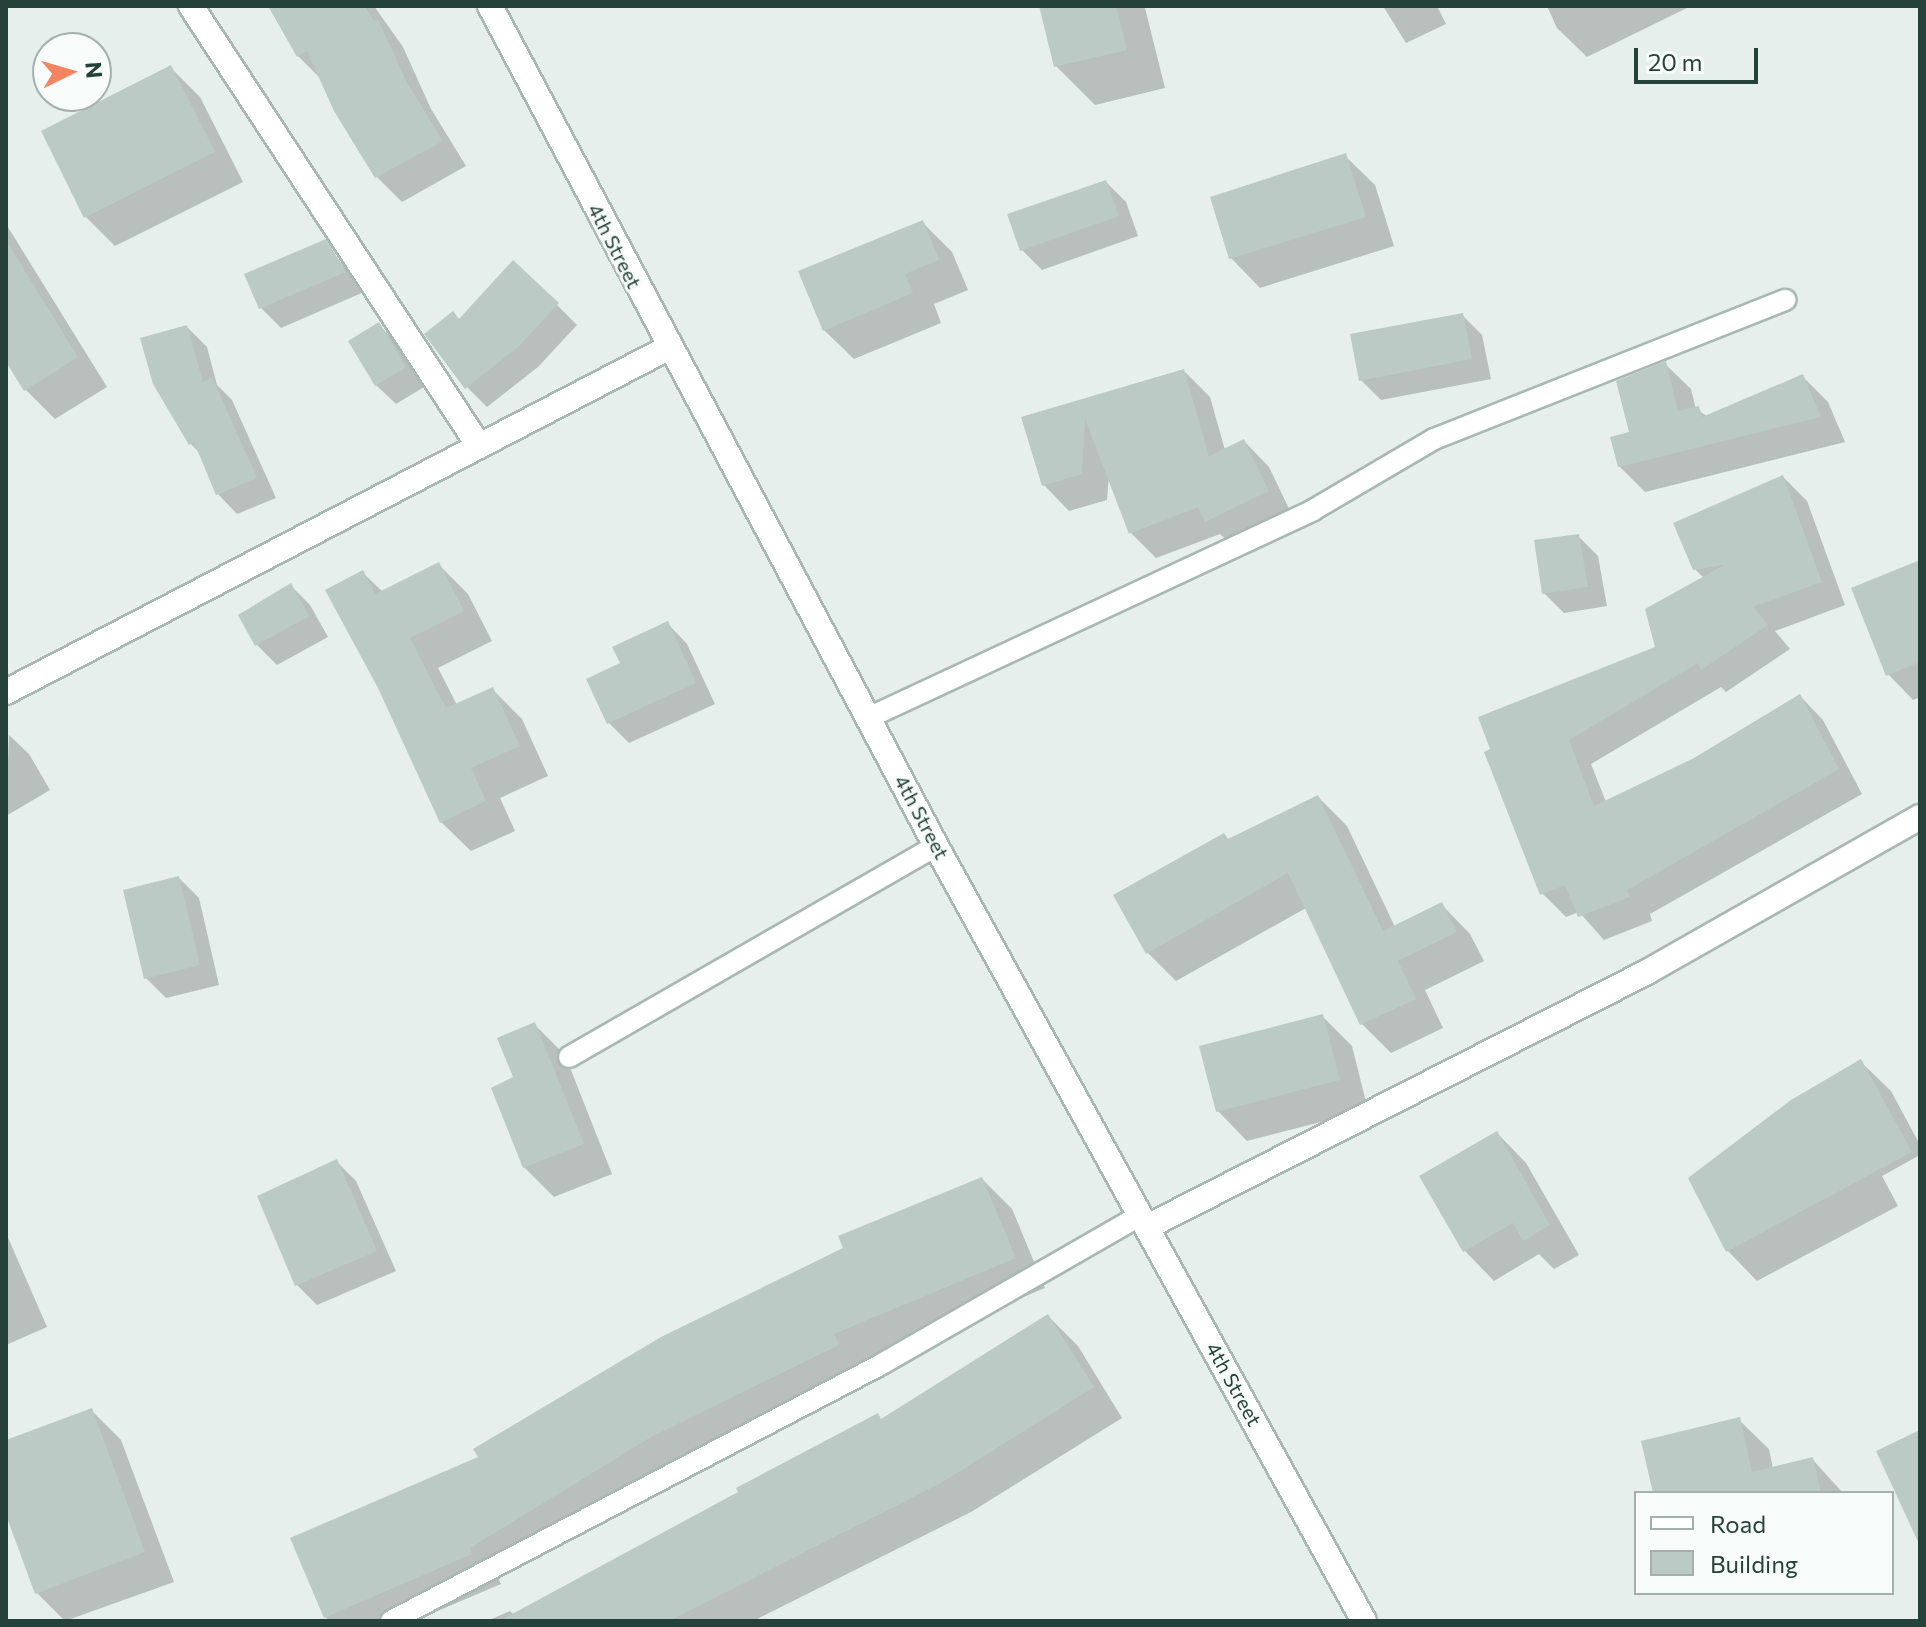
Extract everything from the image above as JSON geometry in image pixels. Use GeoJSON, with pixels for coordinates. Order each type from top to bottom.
{"type":"FeatureCollection","features":[{"type":"Feature","properties":{"kind":"street"},"geometry":{"type":"LineString","coordinates":[[191,6],[479,446]]}},
{"type":"Feature","properties":{"kind":"street","name":"4th Street"},"geometry":{"type":"LineString","coordinates":[[490,6],[668,348],[870,717],[936,846],[1364,1621]]}},
{"type":"Feature","properties":{"kind":"street"},"geometry":{"type":"LineString","coordinates":[[6,692],[668,348]]}},
{"type":"Feature","properties":{"kind":"street"},"geometry":{"type":"LineString","coordinates":[[1144,1221],[1647,972],[1920,817]]}},
{"type":"Feature","properties":{"kind":"lane"},"geometry":{"type":"LineString","coordinates":[[870,717],[1313,510],[1434,439],[1785,300]]}},
{"type":"Feature","properties":{"kind":"lane"},"geometry":{"type":"LineString","coordinates":[[569,1057],[936,846]]}},
{"type":"Feature","properties":{"kind":"lane"},"geometry":{"type":"LineString","coordinates":[[391,1621],[880,1365],[1144,1221]]}},
{"type":"Feature","properties":{"kind":"building"},"geometry":{"type":"Polygon","coordinates":[[[268,6],[365,6],[374,21],[378,19],[406,81],[443,141],[375,178],[334,111],[307,51],[297,57],[268,6]]]}},
{"type":"Feature","properties":{"kind":"building"},"geometry":{"type":"Polygon","coordinates":[[[1039,6],[1116,6],[1127,50],[1054,67],[1039,6]]]}},
{"type":"Feature","properties":{"kind":"building"},"geometry":{"type":"Polygon","coordinates":[[[171,65],[215,152],[84,218],[41,131],[78,112],[112,112],[112,95],[171,65]]]}},
{"type":"Feature","properties":{"kind":"building"},"geometry":{"type":"Polygon","coordinates":[[[1346,153],[1366,217],[1229,259],[1210,197],[1346,153]]]}},
{"type":"Feature","properties":{"kind":"building"},"geometry":{"type":"Polygon","coordinates":[[[1106,180],[1119,216],[1020,251],[1007,214],[1106,180]]]}},
{"type":"Feature","properties":{"kind":"building"},"geometry":{"type":"Polygon","coordinates":[[[923,220],[939,260],[905,274],[913,293],[823,331],[798,271],[923,220]]]}},
{"type":"Feature","properties":{"kind":"building"},"geometry":{"type":"Polygon","coordinates":[[[326,239],[346,272],[259,309],[244,274],[326,239]]]}},
{"type":"Feature","properties":{"kind":"building"},"geometry":{"type":"Polygon","coordinates":[[[6,240],[78,357],[24,391],[6,362],[6,240]]]}},
{"type":"Feature","properties":{"kind":"building"},"geometry":{"type":"Polygon","coordinates":[[[513,260],[559,303],[518,347],[465,389],[424,334],[453,311],[459,319],[513,260]]]}},
{"type":"Feature","properties":{"kind":"building"},"geometry":{"type":"Polygon","coordinates":[[[1463,313],[1472,359],[1359,381],[1350,334],[1463,313]]]}},
{"type":"Feature","properties":{"kind":"building"},"geometry":{"type":"Polygon","coordinates":[[[379,322],[406,367],[375,386],[348,341],[379,322]]]}},
{"type":"Feature","properties":{"kind":"building"},"geometry":{"type":"Polygon","coordinates":[[[187,325],[203,382],[212,377],[257,478],[216,495],[194,442],[189,445],[153,384],[140,338],[187,325]]]}},
{"type":"Feature","properties":{"kind":"building"},"geometry":{"type":"Polygon","coordinates":[[[1666,361],[1678,411],[1699,406],[1702,417],[1803,374],[1821,417],[1618,467],[1610,437],[1629,432],[1616,381],[1666,361]]]}},
{"type":"Feature","properties":{"kind":"building"},"geometry":{"type":"Polygon","coordinates":[[[1184,369],[1209,456],[1244,439],[1269,491],[1205,522],[1198,507],[1129,534],[1085,419],[1082,474],[1042,486],[1021,417],[1184,369]]]}},
{"type":"Feature","properties":{"kind":"building"},"geometry":{"type":"Polygon","coordinates":[[[1783,475],[1822,582],[1753,607],[1768,625],[1701,670],[1698,663],[1569,740],[1594,806],[1694,758],[1800,694],[1839,769],[1627,890],[1630,897],[1578,917],[1565,885],[1540,895],[1484,752],[1490,749],[1478,717],[1655,647],[1645,609],[1724,565],[1693,570],[1673,523],[1783,475]]]}},
{"type":"Feature","properties":{"kind":"building"},"geometry":{"type":"Polygon","coordinates":[[[1579,534],[1588,587],[1542,594],[1534,540],[1579,534]]]}},
{"type":"Feature","properties":{"kind":"building"},"geometry":{"type":"Polygon","coordinates":[[[1920,560],[1920,662],[1886,676],[1851,588],[1920,560]]]}},
{"type":"Feature","properties":{"kind":"building"},"geometry":{"type":"Polygon","coordinates":[[[439,562],[464,611],[410,638],[446,708],[493,687],[520,746],[471,768],[486,801],[440,823],[378,688],[325,590],[363,570],[375,594],[439,562]]]}},
{"type":"Feature","properties":{"kind":"building"},"geometry":{"type":"Polygon","coordinates":[[[291,583],[309,616],[255,646],[238,615],[291,583]]]}},
{"type":"Feature","properties":{"kind":"building"},"geometry":{"type":"Polygon","coordinates":[[[668,621],[696,683],[607,724],[586,679],[620,663],[612,647],[668,621]]]}},
{"type":"Feature","properties":{"kind":"building"},"geometry":{"type":"Polygon","coordinates":[[[1318,795],[1383,931],[1442,902],[1457,932],[1398,961],[1416,999],[1360,1025],[1288,873],[1146,954],[1113,895],[1224,833],[1228,839],[1318,795]]]}},
{"type":"Feature","properties":{"kind":"building"},"geometry":{"type":"Polygon","coordinates":[[[179,876],[200,965],[144,979],[123,890],[179,876]]]}},
{"type":"Feature","properties":{"kind":"building"},"geometry":{"type":"Polygon","coordinates":[[[1323,1014],[1340,1080],[1216,1112],[1199,1046],[1323,1014]]]}},
{"type":"Feature","properties":{"kind":"building"},"geometry":{"type":"Polygon","coordinates":[[[535,1022],[584,1144],[523,1168],[491,1088],[513,1077],[497,1038],[535,1022]]]}},
{"type":"Feature","properties":{"kind":"building"},"geometry":{"type":"Polygon","coordinates":[[[1861,1059],[1912,1152],[1726,1252],[1688,1178],[1791,1100],[1861,1059]]]}},
{"type":"Feature","properties":{"kind":"building"},"geometry":{"type":"Polygon","coordinates":[[[1497,1131],[1550,1225],[1523,1241],[1513,1223],[1463,1252],[1419,1176],[1497,1131]]]}},
{"type":"Feature","properties":{"kind":"building"},"geometry":{"type":"Polygon","coordinates":[[[337,1159],[377,1251],[295,1286],[257,1196],[337,1159]]]}},
{"type":"Feature","properties":{"kind":"building"},"geometry":{"type":"Polygon","coordinates":[[[982,1177],[1016,1258],[834,1334],[839,1345],[651,1437],[470,1548],[472,1554],[324,1618],[290,1538],[478,1457],[473,1449],[661,1337],[843,1248],[838,1236],[982,1177]]]}},
{"type":"Feature","properties":{"kind":"building"},"geometry":{"type":"Polygon","coordinates":[[[1048,1314],[1094,1387],[941,1483],[669,1621],[499,1621],[738,1492],[736,1488],[878,1413],[881,1419],[1048,1314]]]}},
{"type":"Feature","properties":{"kind":"building"},"geometry":{"type":"Polygon","coordinates":[[[92,1408],[145,1552],[35,1594],[6,1515],[6,1440],[92,1408]]]}},
{"type":"Feature","properties":{"kind":"building"},"geometry":{"type":"Polygon","coordinates":[[[1740,1417],[1752,1472],[1813,1457],[1821,1491],[1653,1491],[1641,1441],[1740,1417]]]}},
{"type":"Feature","properties":{"kind":"building"},"geometry":{"type":"Polygon","coordinates":[[[1920,1430],[1920,1546],[1876,1451],[1920,1430]]]}}]}
